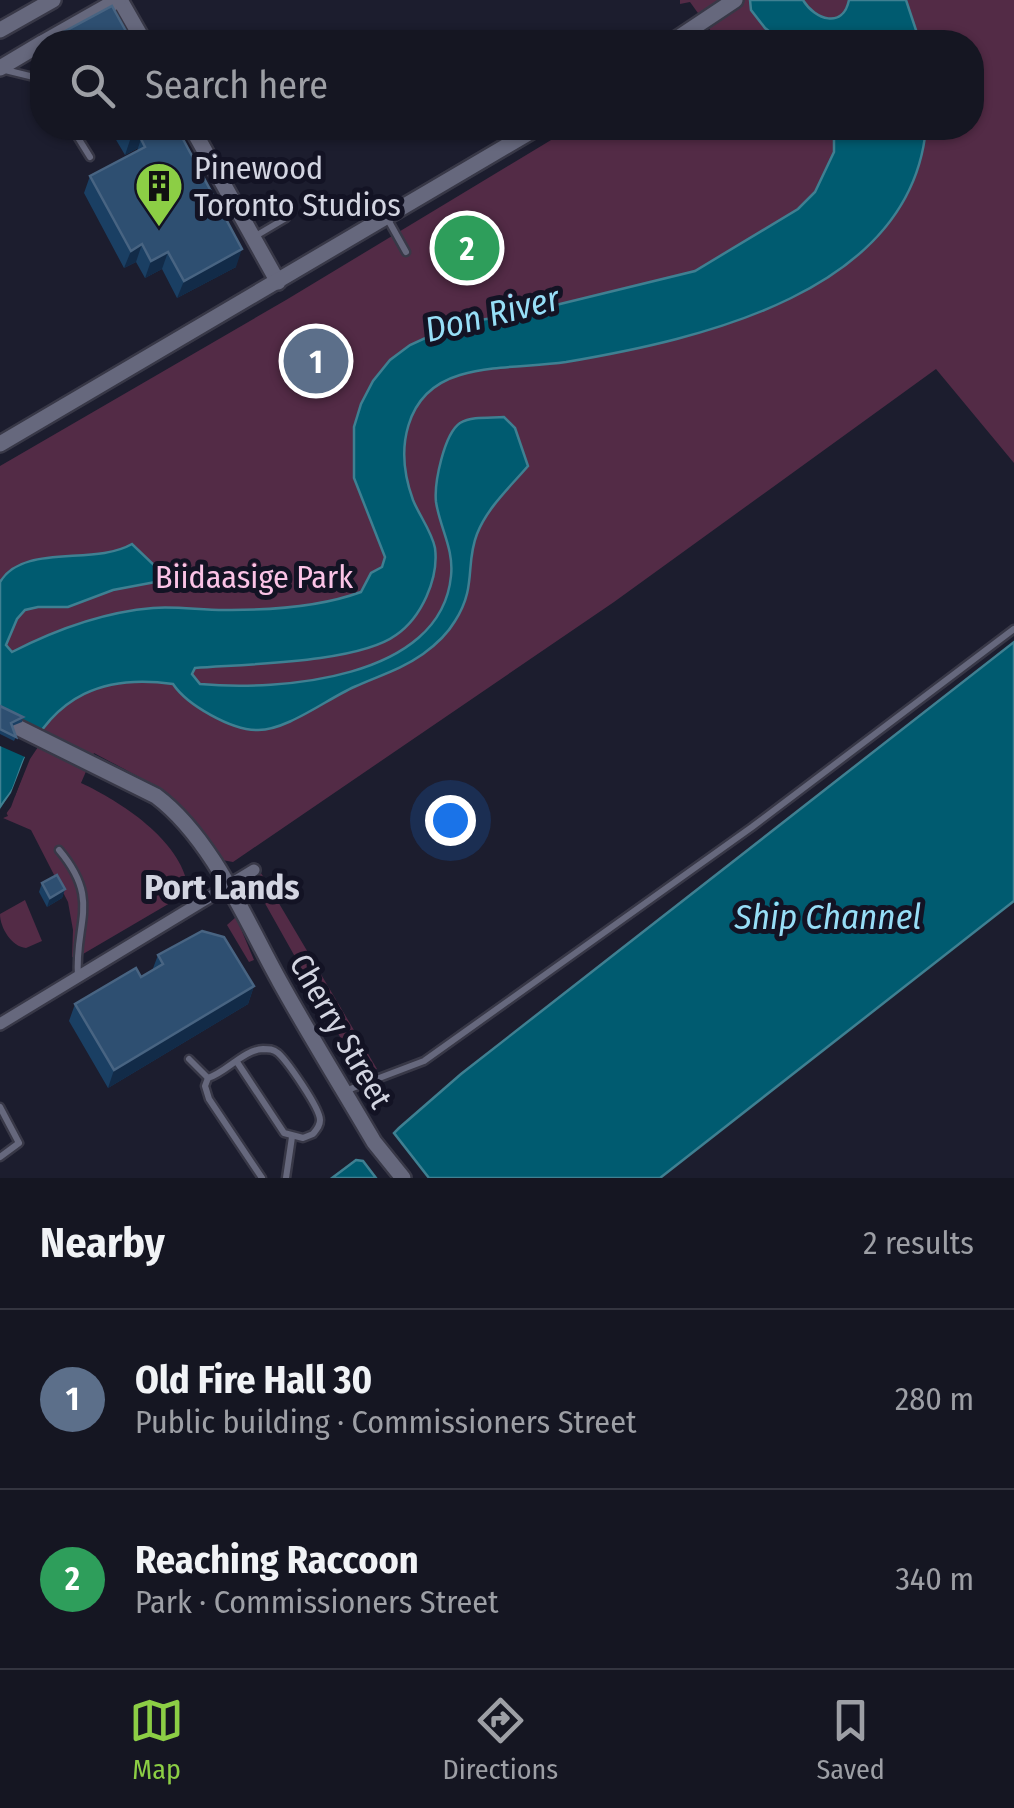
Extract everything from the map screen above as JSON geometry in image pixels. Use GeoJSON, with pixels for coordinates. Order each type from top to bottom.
{"type":"FeatureCollection","features":[{"type":"Feature","properties":{"kind":"street"},"geometry":{"type":"LineString","coordinates":[[0,30],[53,0]]}},
{"type":"Feature","properties":{"kind":"street"},"geometry":{"type":"LineString","coordinates":[[66,30],[119,0],[137,30]]}},
{"type":"Feature","properties":{"kind":"street"},"geometry":{"type":"LineString","coordinates":[[690,30],[735,0]]}},
{"type":"Feature","properties":{"kind":"street"},"geometry":{"type":"LineString","coordinates":[[0,68],[30,51]]}},
{"type":"Feature","properties":{"kind":"street"},"geometry":{"type":"LineString","coordinates":[[199,140],[278,282]]}},
{"type":"Feature","properties":{"kind":"street"},"geometry":{"type":"LineString","coordinates":[[0,444],[517,140]]}},
{"type":"Feature","properties":{"kind":"street","name":"Cherry Street"},"geometry":{"type":"LineString","coordinates":[[12,725],[156,796],[177,812],[226,886],[374,1142],[403,1178]]}},
{"type":"Feature","properties":{"kind":"street"},"geometry":{"type":"LineString","coordinates":[[0,1024],[254,870]]}},
{"type":"Feature","properties":{"kind":"lane"},"geometry":{"type":"LineString","coordinates":[[0,68],[30,76]]}},
{"type":"Feature","properties":{"kind":"lane"},"geometry":{"type":"LineString","coordinates":[[79,140],[90,157]]}},
{"type":"Feature","properties":{"kind":"lane"},"geometry":{"type":"LineString","coordinates":[[387,217],[406,252]]}},
{"type":"Feature","properties":{"kind":"lane"},"geometry":{"type":"LineString","coordinates":[[253,238],[286,218]]}},
{"type":"Feature","properties":{"kind":"lane"},"geometry":{"type":"LineString","coordinates":[[344,1092],[424,1062],[752,827],[1014,629]]}},
{"type":"Feature","properties":{"kind":"lane"},"geometry":{"type":"LineString","coordinates":[[59,850],[78,877],[84,896],[85,914],[76,950],[78,978]]}},
{"type":"Feature","properties":{"kind":"lane"},"geometry":{"type":"LineString","coordinates":[[237,1062],[284,1133],[303,1138],[314,1134],[320,1119],[317,1108],[279,1054],[269,1048],[254,1050],[208,1078],[205,1086],[209,1099],[262,1178]]}},
{"type":"Feature","properties":{"kind":"lane"},"geometry":{"type":"LineString","coordinates":[[188,1059],[208,1078]]}},
{"type":"Feature","properties":{"kind":"lane"},"geometry":{"type":"LineString","coordinates":[[0,1106],[20,1143],[0,1157]]}},
{"type":"Feature","properties":{"kind":"lane"},"geometry":{"type":"LineString","coordinates":[[286,1178],[292,1137]]}},
{"type":"Feature","properties":{"kind":"green space","name":"Biidaasige Park"},"geometry":{"type":"Polygon","coordinates":[[[680,0],[1014,0],[1014,463],[936,369],[614,602],[233,862],[222,860],[194,821],[167,796],[94,753],[81,783],[130,811],[161,838],[174,853],[188,887],[182,896],[72,957],[68,902],[31,830],[3,818],[24,772],[0,707],[0,466],[551,140],[984,140],[984,30],[710,30],[690,2],[680,4],[680,0]]]}},
{"type":"Feature","properties":{"kind":"green space"},"geometry":{"type":"Polygon","coordinates":[[[261,873],[377,1069],[362,1076],[262,898],[255,893],[251,880],[261,873]]]}},
{"type":"Feature","properties":{"kind":"green space"},"geometry":{"type":"Polygon","coordinates":[[[25,900],[42,941],[26,948],[8,936],[0,914],[25,900]]]}},
{"type":"Feature","properties":{"kind":"green space"},"geometry":{"type":"Polygon","coordinates":[[[236,917],[254,960],[249,962],[227,925],[236,917]]]}},
{"type":"Feature","properties":{"kind":"water"},"geometry":{"type":"Polygon","coordinates":[[[750,0],[803,0],[814,13],[835,18],[846,9],[849,0],[906,0],[916,30],[768,30],[751,10],[750,0]]]}},
{"type":"Feature","properties":{"kind":"water"},"geometry":{"type":"Polygon","coordinates":[[[834,140],[923,140],[912,184],[882,231],[841,268],[791,298],[677,339],[566,362],[460,375],[426,395],[408,426],[405,462],[413,500],[435,548],[434,572],[426,597],[405,628],[379,644],[329,657],[195,668],[192,674],[200,684],[233,686],[311,680],[351,672],[388,658],[419,638],[441,611],[451,576],[436,502],[438,472],[449,437],[460,423],[504,417],[515,428],[528,466],[481,524],[462,609],[449,630],[427,651],[268,729],[247,729],[223,721],[188,700],[173,684],[125,683],[84,694],[51,719],[36,738],[0,809],[0,582],[11,570],[42,559],[99,554],[132,544],[159,570],[182,577],[113,590],[68,607],[25,610],[6,645],[12,652],[45,636],[116,613],[163,608],[280,608],[361,592],[371,573],[382,567],[385,557],[354,478],[354,427],[373,381],[390,360],[410,345],[458,323],[515,315],[695,271],[798,209],[815,192],[834,152],[834,140]]]}},
{"type":"Feature","properties":{"kind":"water","name":"Ship Channel"},"geometry":{"type":"Polygon","coordinates":[[[1014,642],[1014,901],[660,1178],[429,1178],[394,1133],[399,1128],[461,1074],[1014,642]]]}},
{"type":"Feature","properties":{"kind":"water"},"geometry":{"type":"Polygon","coordinates":[[[356,1160],[363,1161],[376,1178],[332,1178],[356,1160]]]}},
{"type":"Feature","properties":{"kind":"pier"},"geometry":{"type":"Polygon","coordinates":[[[0,709],[48,732],[7,804],[8,816],[3,818],[0,809],[25,757],[0,746],[0,709]]]}},
{"type":"Feature","properties":{"kind":"building"},"geometry":{"type":"Polygon","coordinates":[[[112,6],[125,30],[67,30],[112,6]]]}},
{"type":"Feature","properties":{"kind":"building","name":"Pinewood Toronto Studios"},"geometry":{"type":"Polygon","coordinates":[[[142,140],[183,140],[242,249],[184,281],[168,252],[151,261],[142,244],[131,251],[90,176],[145,147],[142,140]]]}},
{"type":"Feature","properties":{"kind":"building"},"geometry":{"type":"Polygon","coordinates":[[[319,331],[338,362],[328,368],[325,363],[316,368],[301,342],[319,331]]]}},
{"type":"Feature","properties":{"kind":"building"},"geometry":{"type":"Polygon","coordinates":[[[0,706],[23,717],[11,723],[16,737],[0,729],[0,706]]]}},
{"type":"Feature","properties":{"kind":"building"},"geometry":{"type":"Polygon","coordinates":[[[57,875],[65,889],[50,898],[42,883],[57,875]]]}},
{"type":"Feature","properties":{"kind":"building"},"geometry":{"type":"Polygon","coordinates":[[[202,931],[224,937],[254,986],[114,1070],[75,1004],[136,968],[141,977],[163,964],[158,955],[202,931]]]}},
{"type":"Feature","properties":{"kind":"place","name":"Pinewood Toronto Studios"},"geometry":{"type":"Point","coordinates":[159,228]}},
{"type":"Feature","properties":{"kind":"place","name":"Reaching Raccoon"},"geometry":{"type":"Point","coordinates":[467,248]}},
{"type":"Feature","properties":{"kind":"place","name":"Old Fire Hall 30"},"geometry":{"type":"Point","coordinates":[316,361]}},
{"type":"Feature","properties":{"kind":"district","name":"Port Lands"},"geometry":{"type":"Point","coordinates":[222,887]}},
{"type":"Feature","properties":{"kind":"water label","name":"Don River"},"geometry":{"type":"Point","coordinates":[492,314]}}]}
